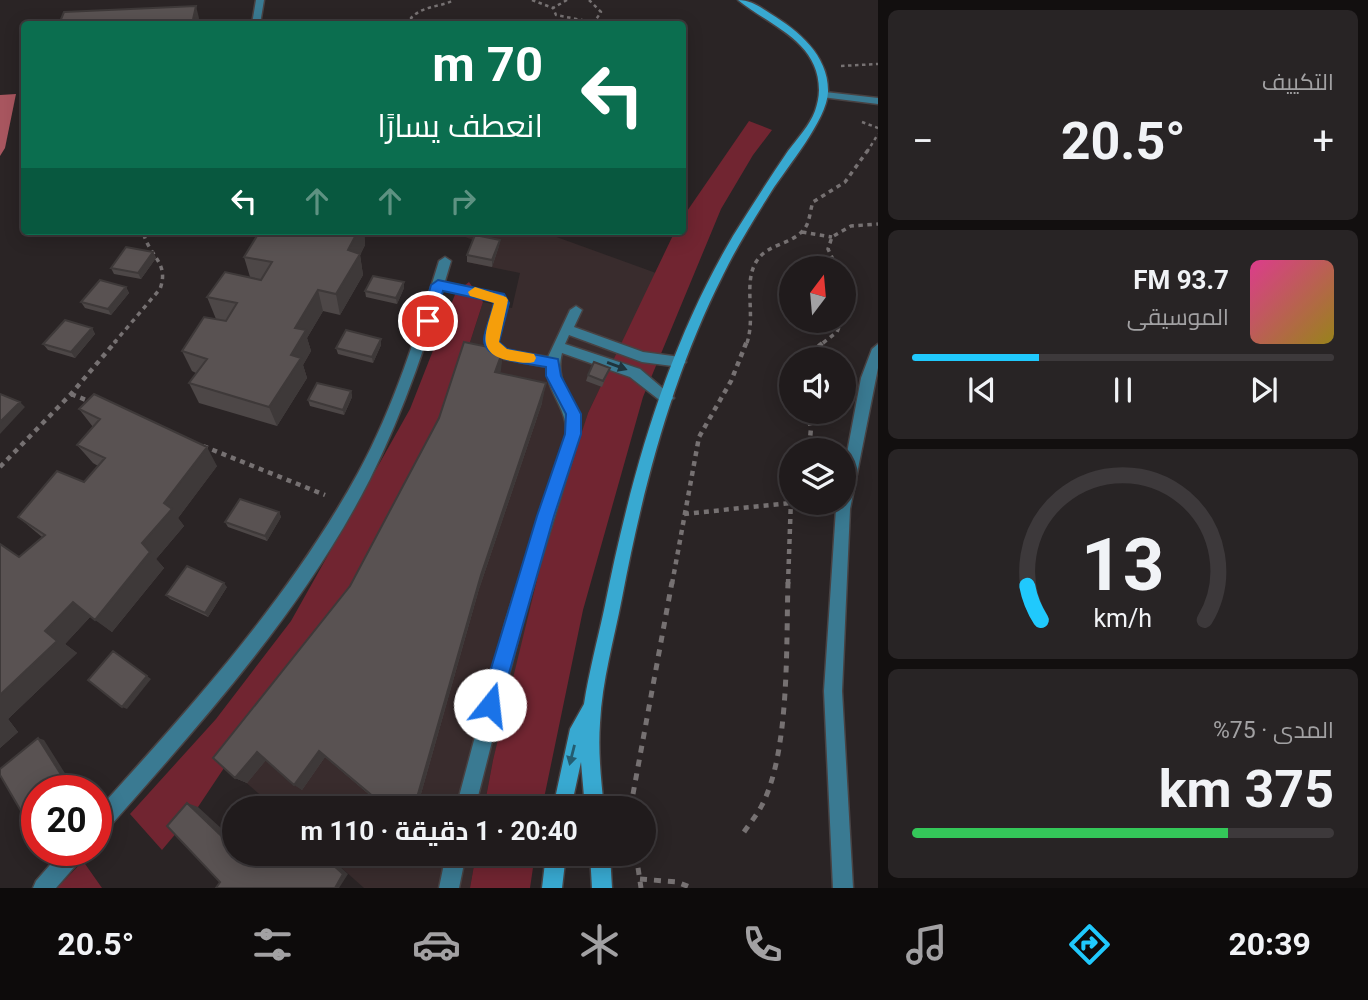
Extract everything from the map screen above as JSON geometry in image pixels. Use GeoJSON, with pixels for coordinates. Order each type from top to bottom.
{"type":"FeatureCollection","features":[{"type":"Feature","properties":{"kind":"street"},"geometry":{"type":"LineString","coordinates":[[256,21],[260,0]]}},
{"type":"Feature","properties":{"kind":"street"},"geometry":{"type":"LineString","coordinates":[[593,796],[590,733],[593,705],[622,558],[652,443],[680,362],[722,267],[750,216],[819,113],[825,94],[818,63],[803,41],[785,26],[742,0]]}},
{"type":"Feature","properties":{"kind":"street"},"geometry":{"type":"LineString","coordinates":[[825,94],[878,101]]}},
{"type":"Feature","properties":{"kind":"street"},"geometry":{"type":"LineString","coordinates":[[112,809],[183,730],[250,648],[304,573],[348,504],[411,369],[445,261]]}},
{"type":"Feature","properties":{"kind":"street"},"geometry":{"type":"LineString","coordinates":[[438,285],[499,298],[502,303],[491,339],[492,345],[503,354],[553,363]]}},
{"type":"Feature","properties":{"kind":"street"},"geometry":{"type":"LineString","coordinates":[[469,796],[483,728],[575,424],[573,414],[554,376],[553,363],[576,310]]}},
{"type":"Feature","properties":{"kind":"street"},"geometry":{"type":"LineString","coordinates":[[567,329],[642,357],[680,362]]}},
{"type":"Feature","properties":{"kind":"street"},"geometry":{"type":"LineString","coordinates":[[559,347],[635,373],[667,398]]}},
{"type":"Feature","properties":{"kind":"street"},"geometry":{"type":"LineString","coordinates":[[843,888],[833,691],[843,509],[868,378],[878,349]]}},
{"type":"Feature","properties":{"kind":"street"},"geometry":{"type":"LineString","coordinates":[[565,796],[579,729],[593,705]]}},
{"type":"Feature","properties":{"kind":"street"},"geometry":{"type":"LineString","coordinates":[[43,888],[62,866]]}},
{"type":"Feature","properties":{"kind":"street"},"geometry":{"type":"LineString","coordinates":[[449,888],[454,866]]}},
{"type":"Feature","properties":{"kind":"street"},"geometry":{"type":"LineString","coordinates":[[552,888],[555,866]]}},
{"type":"Feature","properties":{"kind":"street"},"geometry":{"type":"LineString","coordinates":[[601,866],[603,888]]}},
{"type":"Feature","properties":{"kind":"path"},"geometry":{"type":"LineString","coordinates":[[414,21],[411,18],[416,11],[454,0]]}},
{"type":"Feature","properties":{"kind":"path"},"geometry":{"type":"LineString","coordinates":[[533,0],[553,8],[556,15],[563,18],[586,21]]}},
{"type":"Feature","properties":{"kind":"path"},"geometry":{"type":"LineString","coordinates":[[553,8],[567,0]]}},
{"type":"Feature","properties":{"kind":"path"},"geometry":{"type":"LineString","coordinates":[[589,0],[601,12],[595,21]]}},
{"type":"Feature","properties":{"kind":"path"},"geometry":{"type":"LineString","coordinates":[[818,63],[878,64]]}},
{"type":"Feature","properties":{"kind":"path"},"geometry":{"type":"LineString","coordinates":[[870,65],[876,71]]}},
{"type":"Feature","properties":{"kind":"path"},"geometry":{"type":"LineString","coordinates":[[633,796],[699,437],[726,391],[748,339],[753,309],[749,279],[753,266],[770,248],[807,227],[813,202],[853,174],[878,134]]}},
{"type":"Feature","properties":{"kind":"path"},"geometry":{"type":"LineString","coordinates":[[802,232],[832,237],[851,226],[878,224]]}},
{"type":"Feature","properties":{"kind":"path"},"geometry":{"type":"LineString","coordinates":[[0,467],[71,394],[160,289],[165,278],[165,268],[144,245],[143,235]]}},
{"type":"Feature","properties":{"kind":"path"},"geometry":{"type":"LineString","coordinates":[[831,256],[828,249],[832,237]]}},
{"type":"Feature","properties":{"kind":"path"},"geometry":{"type":"LineString","coordinates":[[818,347],[836,333]]}},
{"type":"Feature","properties":{"kind":"path"},"geometry":{"type":"LineString","coordinates":[[71,394],[96,404]]}},
{"type":"Feature","properties":{"kind":"path"},"geometry":{"type":"LineString","coordinates":[[197,444],[348,504]]}},
{"type":"Feature","properties":{"kind":"path"},"geometry":{"type":"LineString","coordinates":[[684,514],[779,502]]}},
{"type":"Feature","properties":{"kind":"path"},"geometry":{"type":"LineString","coordinates":[[744,832],[762,806],[773,776],[778,744],[784,701],[791,563],[789,515]]}},
{"type":"Feature","properties":{"kind":"path"},"geometry":{"type":"LineString","coordinates":[[638,866],[641,888]]}},
{"type":"Feature","properties":{"kind":"path"},"geometry":{"type":"LineString","coordinates":[[640,879],[677,882],[692,888]]}},
{"type":"Feature","properties":{"kind":"shaded area"},"geometry":{"type":"Polygon","coordinates":[[[16,94],[5,148],[0,156],[0,95],[16,94]]]}},
{"type":"Feature","properties":{"kind":"shaded area"},"geometry":{"type":"Polygon","coordinates":[[[749,121],[772,130],[753,155],[721,209],[643,397],[583,610],[544,796],[486,796],[546,543],[588,413],[673,235],[686,235],[686,213],[749,121]]]}},
{"type":"Feature","properties":{"kind":"shaded area"},"geometry":{"type":"Polygon","coordinates":[[[461,235],[551,235],[656,273],[588,413],[493,760],[486,796],[261,796],[226,765],[439,438],[483,302],[512,308],[520,273],[467,262],[475,241],[461,235]]]}},
{"type":"Feature","properties":{"kind":"shaded area"},"geometry":{"type":"Polygon","coordinates":[[[469,282],[483,302],[439,438],[354,600],[226,765],[198,807],[162,850],[130,814],[216,719],[291,621],[410,409],[456,292],[469,282]]]}},
{"type":"Feature","properties":{"kind":"shaded area"},"geometry":{"type":"Polygon","coordinates":[[[78,866],[87,866],[102,888],[57,888],[78,866]]]}},
{"type":"Feature","properties":{"kind":"shaded area"},"geometry":{"type":"Polygon","coordinates":[[[339,866],[474,866],[470,888],[364,888],[339,866]]]}},
{"type":"Feature","properties":{"kind":"shaded area"},"geometry":{"type":"Polygon","coordinates":[[[474,866],[533,866],[530,888],[470,888],[474,866]]]}},
{"type":"Feature","properties":{"kind":"building"},"geometry":{"type":"Polygon","coordinates":[[[196,6],[193,21],[60,21],[64,12],[196,6]]]}},
{"type":"Feature","properties":{"kind":"building"},"geometry":{"type":"Polygon","coordinates":[[[258,235],[356,235],[348,250],[360,254],[336,294],[318,290],[295,328],[306,330],[291,355],[301,358],[269,407],[189,383],[207,359],[182,351],[204,317],[226,321],[237,303],[207,297],[225,272],[261,280],[272,262],[244,257],[258,235]]]}},
{"type":"Feature","properties":{"kind":"building"},"geometry":{"type":"Polygon","coordinates":[[[475,235],[500,240],[492,260],[467,255],[475,235]]]}},
{"type":"Feature","properties":{"kind":"building"},"geometry":{"type":"Polygon","coordinates":[[[126,247],[153,252],[138,273],[111,268],[126,247]]]}},
{"type":"Feature","properties":{"kind":"building"},"geometry":{"type":"Polygon","coordinates":[[[373,276],[404,282],[396,298],[365,291],[373,276]]]}},
{"type":"Feature","properties":{"kind":"building"},"geometry":{"type":"Polygon","coordinates":[[[100,280],[126,287],[108,309],[81,302],[100,280]]]}},
{"type":"Feature","properties":{"kind":"building"},"geometry":{"type":"Polygon","coordinates":[[[65,320],[92,328],[71,352],[43,344],[65,320]]]}},
{"type":"Feature","properties":{"kind":"building"},"geometry":{"type":"Polygon","coordinates":[[[346,330],[381,339],[372,357],[336,348],[346,330]]]}},
{"type":"Feature","properties":{"kind":"building"},"geometry":{"type":"Polygon","coordinates":[[[464,342],[503,350],[495,372],[546,383],[481,575],[417,796],[373,796],[319,751],[294,785],[257,752],[235,778],[213,758],[350,586],[439,418],[464,342]]]}},
{"type":"Feature","properties":{"kind":"building"},"geometry":{"type":"Polygon","coordinates":[[[594,362],[610,368],[603,381],[588,375],[594,362]]]}},
{"type":"Feature","properties":{"kind":"building"},"geometry":{"type":"Polygon","coordinates":[[[317,383],[351,391],[343,410],[308,400],[317,383]]]}},
{"type":"Feature","properties":{"kind":"building"},"geometry":{"type":"Polygon","coordinates":[[[0,394],[20,402],[0,422],[0,394]]]}},
{"type":"Feature","properties":{"kind":"building"},"geometry":{"type":"Polygon","coordinates":[[[94,394],[207,447],[164,503],[172,509],[142,543],[150,552],[95,620],[73,602],[45,631],[57,641],[0,695],[0,544],[19,557],[45,535],[18,517],[57,471],[84,482],[105,458],[77,445],[100,419],[79,409],[94,394]]]}},
{"type":"Feature","properties":{"kind":"building"},"geometry":{"type":"Polygon","coordinates":[[[240,499],[279,512],[265,536],[225,522],[240,499]]]}},
{"type":"Feature","properties":{"kind":"building"},"geometry":{"type":"Polygon","coordinates":[[[187,566],[224,583],[205,613],[166,595],[187,566]]]}},
{"type":"Feature","properties":{"kind":"building"},"geometry":{"type":"Polygon","coordinates":[[[113,651],[147,676],[122,707],[88,680],[113,651]]]}},
{"type":"Feature","properties":{"kind":"building"},"geometry":{"type":"Polygon","coordinates":[[[38,738],[61,775],[21,775],[21,811],[0,775],[0,769],[38,738]]]}},
{"type":"Feature","properties":{"kind":"building"},"geometry":{"type":"Polygon","coordinates":[[[187,803],[222,837],[222,866],[334,866],[343,874],[335,888],[216,888],[220,882],[167,826],[187,803]]]}},
{"type":"Feature","properties":{"kind":"slow traffic"},"geometry":{"type":"LineString","coordinates":[[475,292],[495,296],[502,303],[491,339],[492,345],[503,354],[529,358]]}},
{"type":"Feature","properties":{"kind":"route"},"geometry":{"type":"LineString","coordinates":[[428,321],[438,285],[499,298],[502,303],[491,339],[492,345],[503,354],[553,363],[554,376],[573,414],[575,424],[490,705]]}}]}
